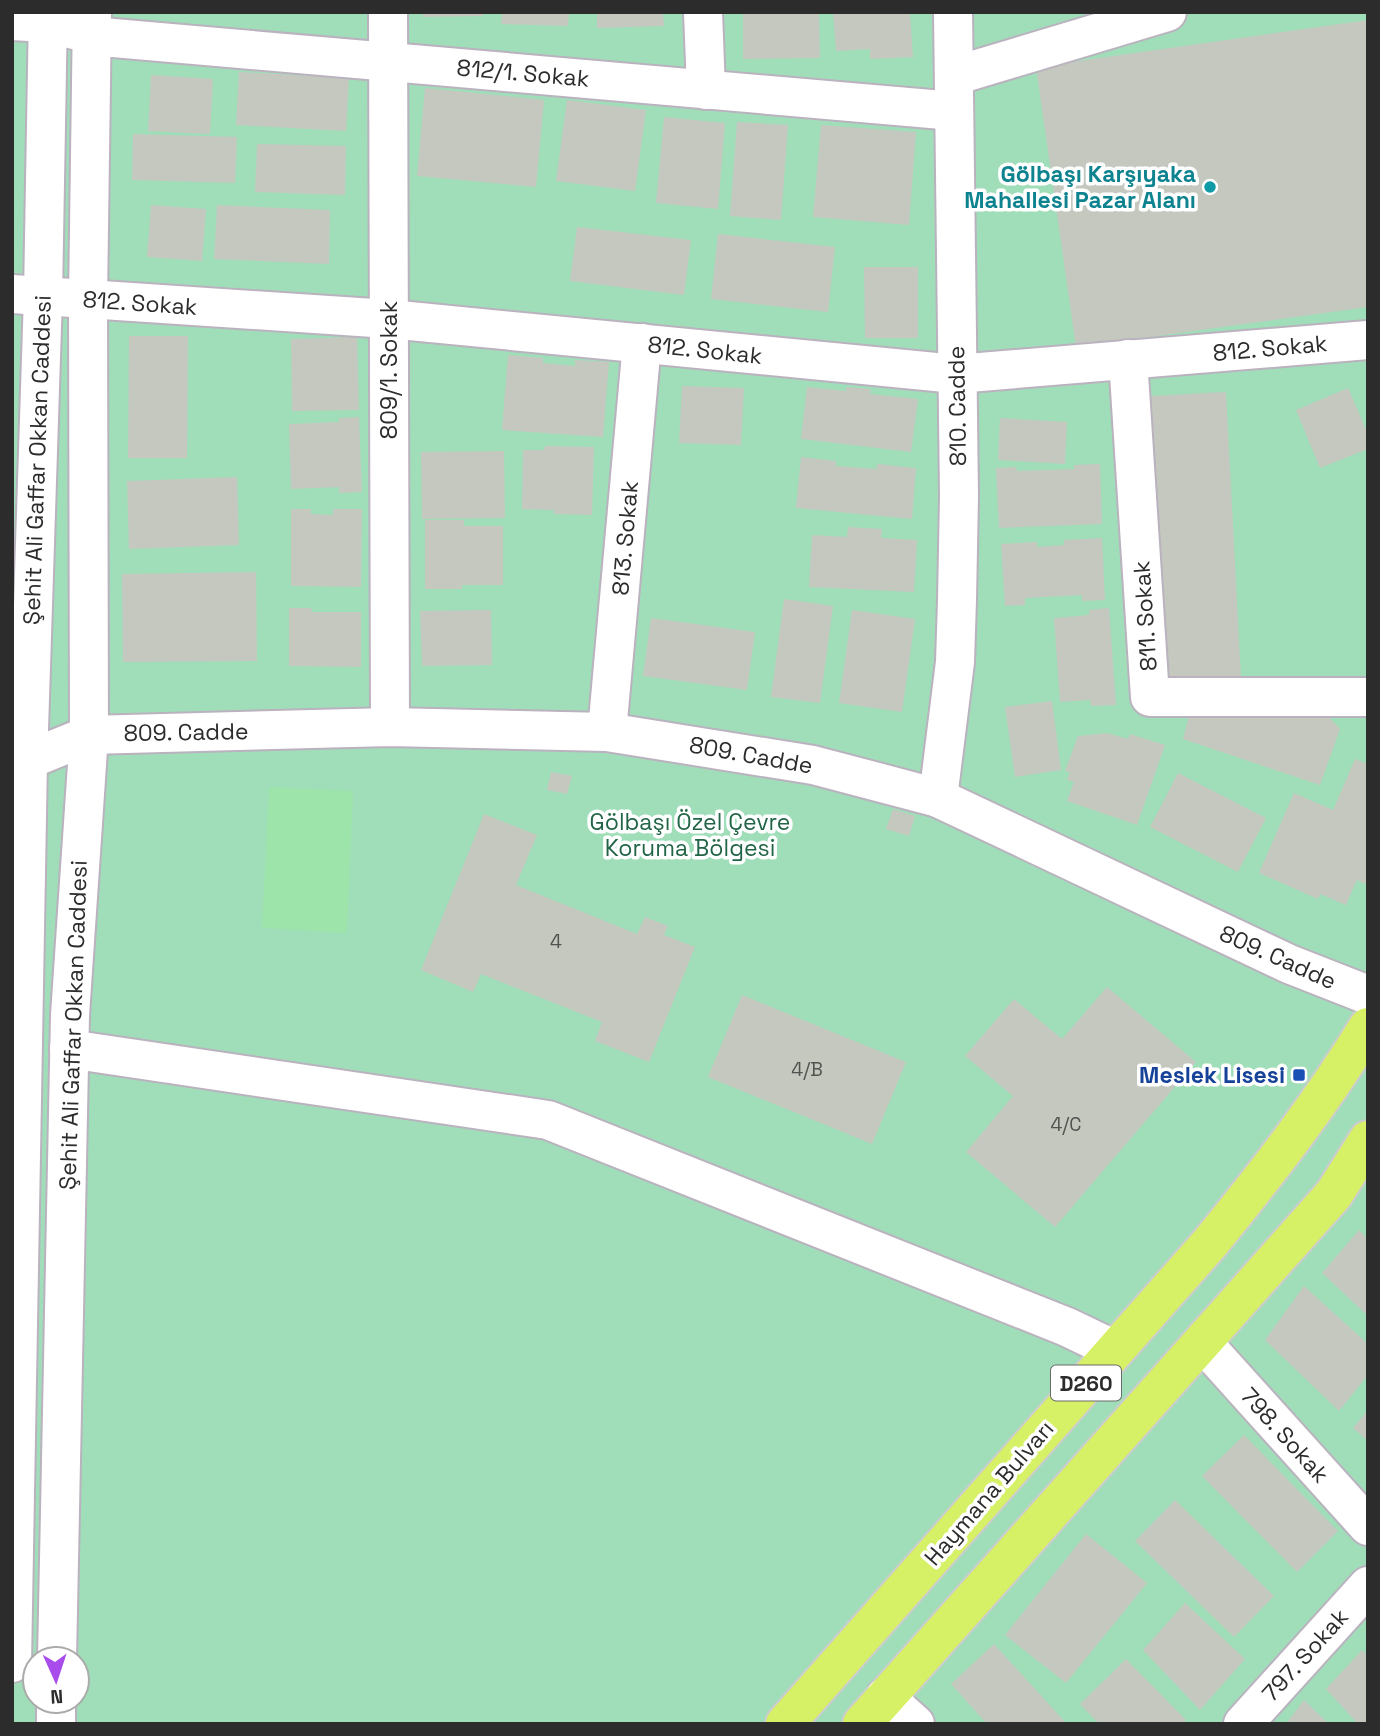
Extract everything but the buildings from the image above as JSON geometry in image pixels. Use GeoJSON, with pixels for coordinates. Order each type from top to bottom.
{"type":"FeatureCollection","features":[{"type":"Feature","properties":{"kind":"highway","name":"Haymana Bulvarı"},"geometry":{"type":"LineString","coordinates":[[785,1724],[1210,1243],[1318,1106],[1368,1027]]}},
{"type":"Feature","properties":{"kind":"highway","name":"D260"},"geometry":{"type":"LineString","coordinates":[[873,1710],[1334,1194],[1368,1140]]}},
{"type":"Feature","properties":{"kind":"street","name":"809/1. Sokak"},"geometry":{"type":"LineString","coordinates":[[388,12],[390,727]]}},
{"type":"Feature","properties":{"kind":"street"},"geometry":{"type":"LineString","coordinates":[[704,12],[706,90]]}},
{"type":"Feature","properties":{"kind":"street","name":"810. Cadde"},"geometry":{"type":"LineString","coordinates":[[938,798],[954,662],[959,496],[953,12]]}},
{"type":"Feature","properties":{"kind":"street"},"geometry":{"type":"LineString","coordinates":[[954,94],[1167,12]]}},
{"type":"Feature","properties":{"kind":"street","name":"812/1. Sokak"},"geometry":{"type":"LineString","coordinates":[[36,19],[387,61],[706,90],[954,94]]}},
{"type":"Feature","properties":{"kind":"street","name":"Şehit Ali Gaffar Okkan Caddesi"},"geometry":{"type":"LineString","coordinates":[[12,1663],[20,760],[27,295],[36,19]]}},
{"type":"Feature","properties":{"kind":"street","name":"Şehit Ali Gaffar Okkan Caddesi"},"geometry":{"type":"LineString","coordinates":[[57,1645],[69,1049],[89,735],[88,300],[92,24]]}},
{"type":"Feature","properties":{"kind":"street","name":"812. Sokak"},"geometry":{"type":"LineString","coordinates":[[27,295],[389,320],[956,374],[1368,340]]}},
{"type":"Feature","properties":{"kind":"street","name":"813. Sokak"},"geometry":{"type":"LineString","coordinates":[[607,732],[642,344]]}},
{"type":"Feature","properties":{"kind":"street","name":"811. Sokak"},"geometry":{"type":"LineString","coordinates":[[1128,359],[1150,697],[1368,697]]}},
{"type":"Feature","properties":{"kind":"street","name":"809. Cadde"},"geometry":{"type":"LineString","coordinates":[[89,735],[390,727],[607,732],[813,765],[938,798],[1289,964],[1368,995]]}},
{"type":"Feature","properties":{"kind":"street"},"geometry":{"type":"LineString","coordinates":[[20,760],[89,735]]}},
{"type":"Feature","properties":{"kind":"street"},"geometry":{"type":"LineString","coordinates":[[69,1049],[548,1120],[1067,1327],[1115,1350]]}},
{"type":"Feature","properties":{"kind":"street","name":"798. Sokak"},"geometry":{"type":"LineString","coordinates":[[1203,1343],[1368,1526]]}},
{"type":"Feature","properties":{"kind":"street","name":"797. Sokak"},"geometry":{"type":"LineString","coordinates":[[1243,1724],[1368,1586]]}},
{"type":"Feature","properties":{"kind":"street"},"geometry":{"type":"LineString","coordinates":[[873,1710],[915,1724]]}},
{"type":"Feature","properties":{"kind":"green space","name":"Gölbaşı Özel Çevre Koruma Bölgesi"},"geometry":{"type":"Polygon","coordinates":[[[12,12],[1368,12],[1368,1724],[12,1724],[12,12]]]}},
{"type":"Feature","properties":{"kind":"green space"},"geometry":{"type":"Polygon","coordinates":[[[269,787],[353,791],[347,933],[262,928],[269,787]]]}},
{"type":"Feature","properties":{"kind":"place","name":"Gölbaşı Karşıyaka Mahallesi Pazar Alanı"},"geometry":{"type":"Point","coordinates":[1210,187]}},
{"type":"Feature","properties":{"kind":"place","name":"Meslek Lisesi"},"geometry":{"type":"Point","coordinates":[1299,1075]}}]}
